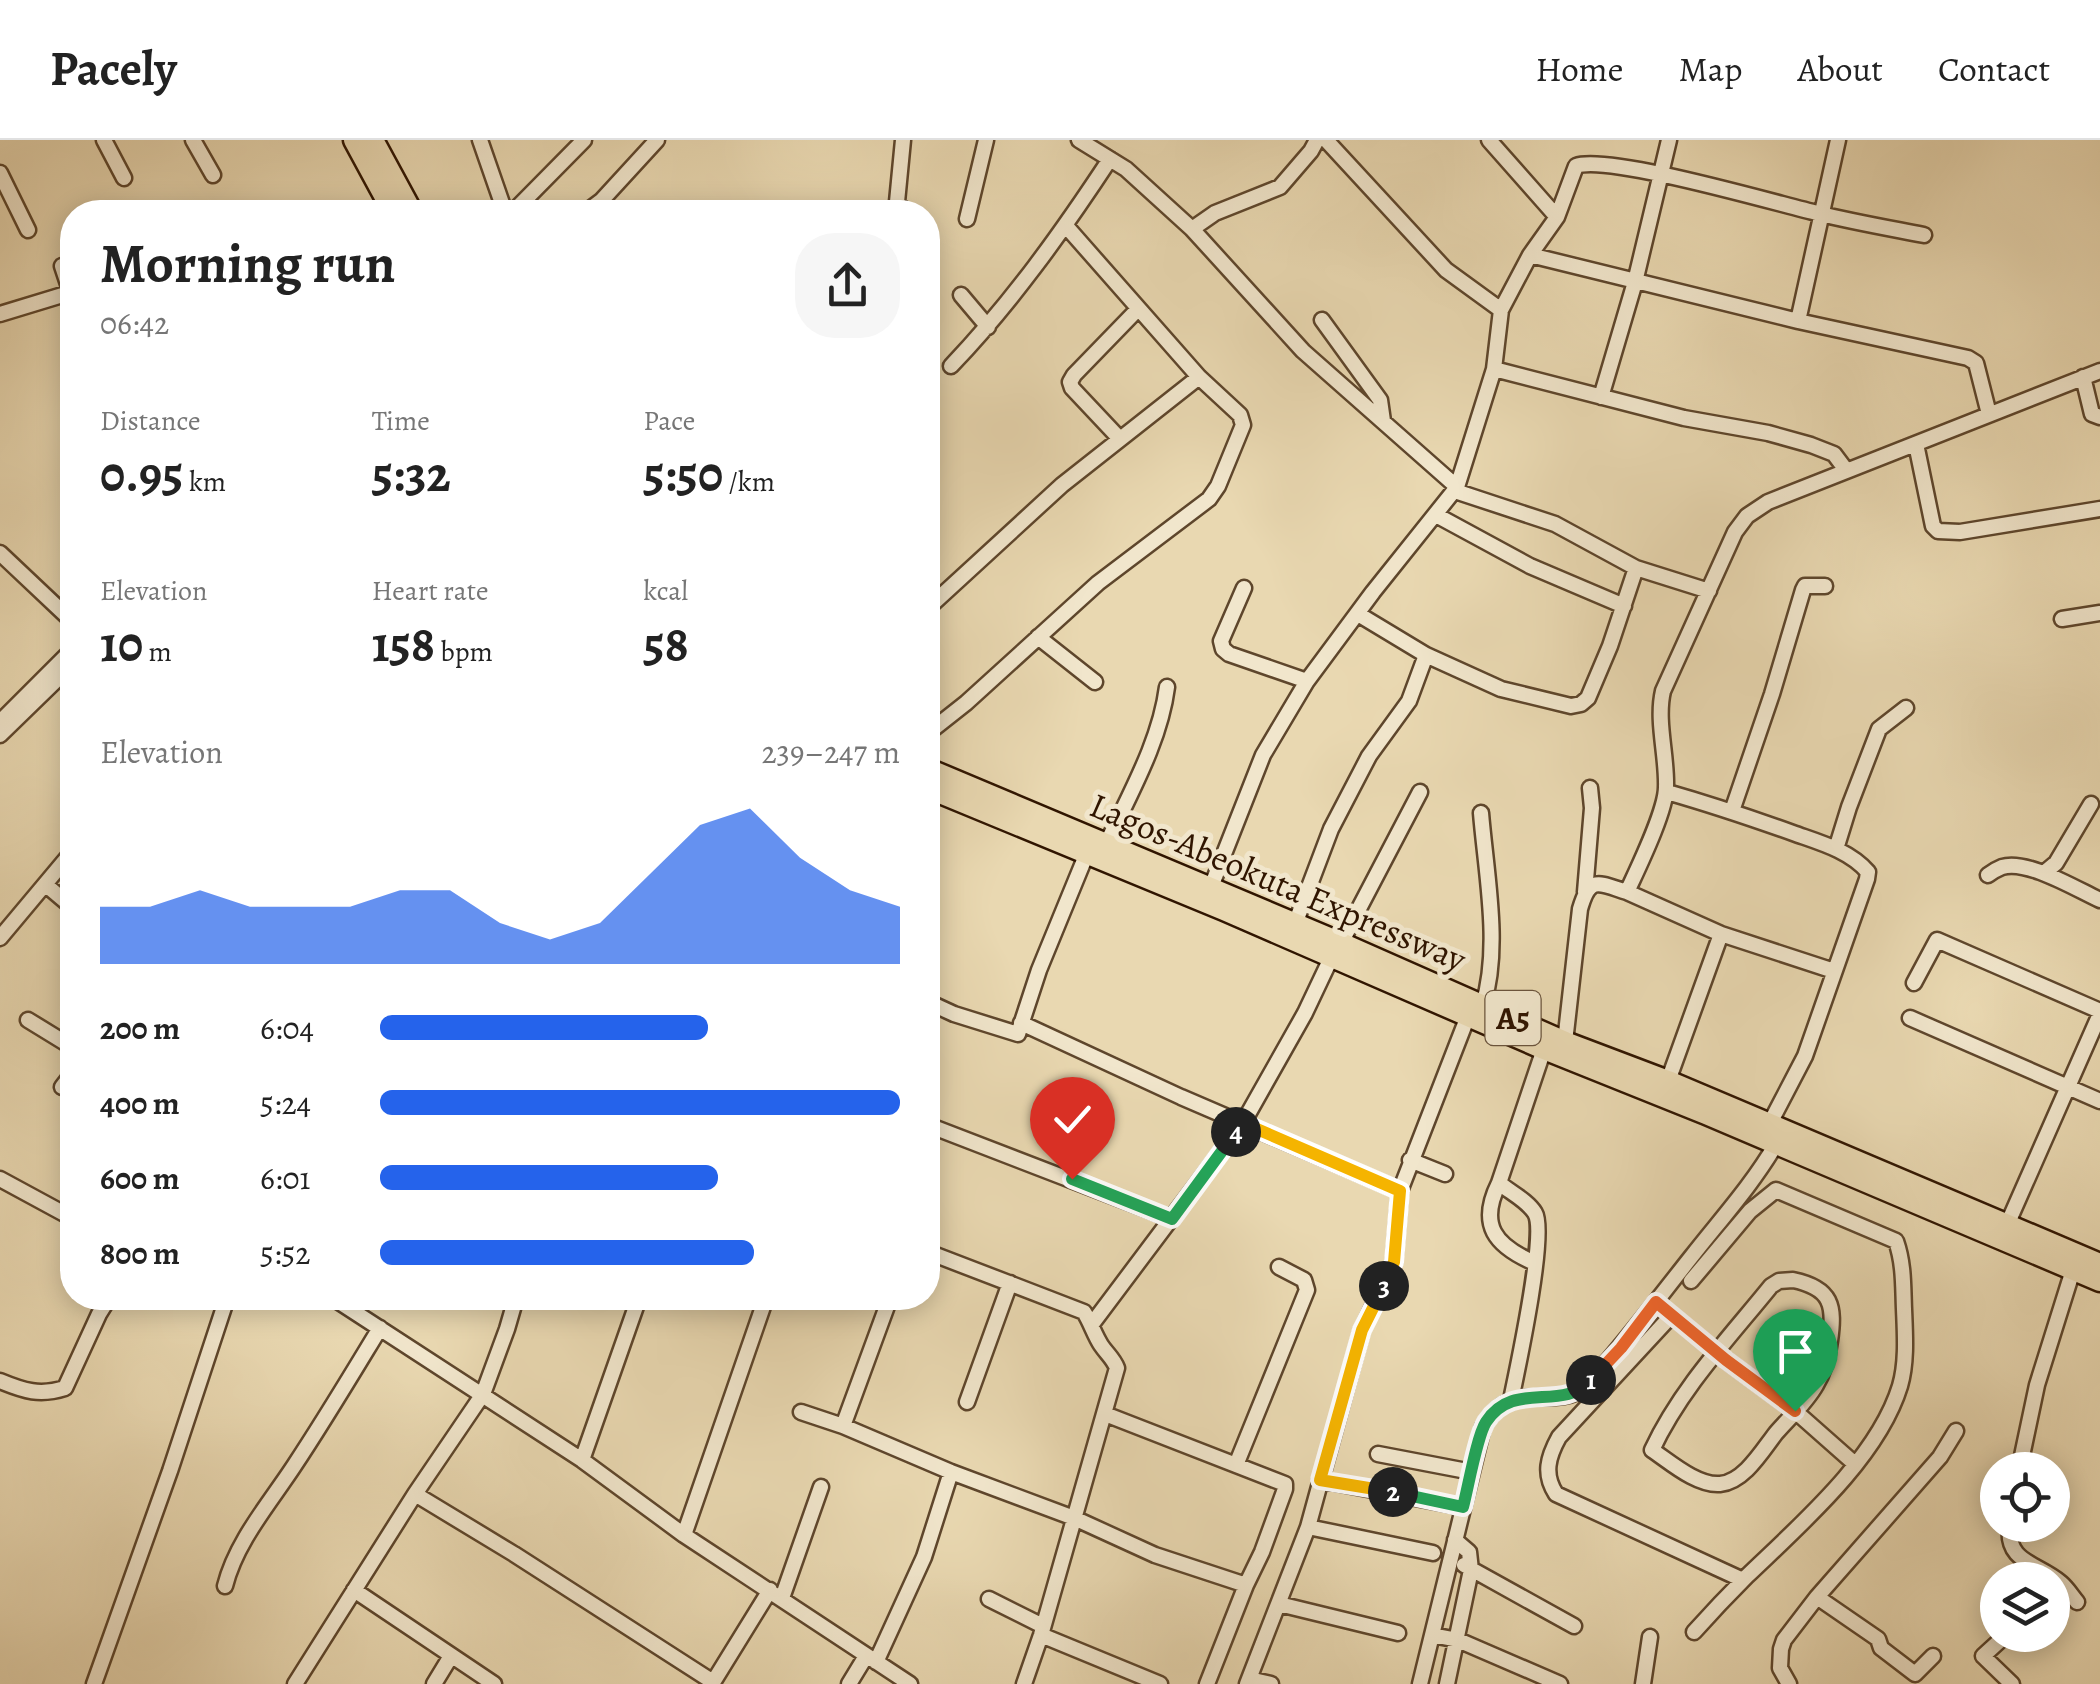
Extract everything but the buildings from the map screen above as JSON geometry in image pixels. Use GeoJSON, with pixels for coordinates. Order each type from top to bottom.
{"type":"FeatureCollection","features":[{"type":"Feature","properties":{"kind":"highway"},"geometry":{"type":"LineString","coordinates":[[354,140],[386,200]]}},
{"type":"Feature","properties":{"kind":"highway"},"geometry":{"type":"LineString","coordinates":[[372,140],[405,200]]}},
{"type":"Feature","properties":{"kind":"highway","name":"Lagos-Abeokuta Expressway"},"geometry":{"type":"LineString","coordinates":[[940,775],[1096,849],[1476,1010],[1668,1081],[1772,1135],[2100,1281]]}},
{"type":"Feature","properties":{"kind":"highway","name":"Lagos-Abeokuta Expressway"},"geometry":{"type":"LineString","coordinates":[[940,792],[1210,887],[1295,924],[1336,950]]}},
{"type":"Feature","properties":{"kind":"highway","name":"Lagos-Abeokuta Expressway"},"geometry":{"type":"LineString","coordinates":[[1476,1010],[1544,1048],[2007,1224],[2100,1264]]}},
{"type":"Feature","properties":{"kind":"street"},"geometry":{"type":"LineString","coordinates":[[104,140],[124,178]]}},
{"type":"Feature","properties":{"kind":"street"},"geometry":{"type":"LineString","coordinates":[[192,140],[213,175]]}},
{"type":"Feature","properties":{"kind":"street"},"geometry":{"type":"LineString","coordinates":[[480,140],[501,200]]}},
{"type":"Feature","properties":{"kind":"street"},"geometry":{"type":"LineString","coordinates":[[525,200],[584,140]]}},
{"type":"Feature","properties":{"kind":"street"},"geometry":{"type":"LineString","coordinates":[[602,200],[657,140]]}},
{"type":"Feature","properties":{"kind":"street"},"geometry":{"type":"LineString","coordinates":[[897,200],[903,140]]}},
{"type":"Feature","properties":{"kind":"street"},"geometry":{"type":"LineString","coordinates":[[966,218],[986,140]]}},
{"type":"Feature","properties":{"kind":"street"},"geometry":{"type":"LineString","coordinates":[[1079,140],[1103,150],[1192,229],[1303,351],[1456,489],[1555,524],[1636,568],[1709,591]]}},
{"type":"Feature","properties":{"kind":"street"},"geometry":{"type":"LineString","coordinates":[[1192,229],[1215,214],[1280,186],[1314,146],[1297,140]]}},
{"type":"Feature","properties":{"kind":"street"},"geometry":{"type":"LineString","coordinates":[[1326,140],[1446,270],[1501,310]]}},
{"type":"Feature","properties":{"kind":"street"},"geometry":{"type":"LineString","coordinates":[[1489,140],[1557,217]]}},
{"type":"Feature","properties":{"kind":"street"},"geometry":{"type":"LineString","coordinates":[[1601,397],[1635,282],[1669,140]]}},
{"type":"Feature","properties":{"kind":"street"},"geometry":{"type":"LineString","coordinates":[[1798,321],[1838,140]]}},
{"type":"Feature","properties":{"kind":"street"},"geometry":{"type":"LineString","coordinates":[[951,366],[988,327],[1066,226],[1103,150]]}},
{"type":"Feature","properties":{"kind":"street"},"geometry":{"type":"LineString","coordinates":[[1210,887],[1258,768],[1307,682],[1456,489],[1494,369],[1501,310],[1530,255],[1557,217],[1572,172],[1581,164],[1612,166],[1924,235]]}},
{"type":"Feature","properties":{"kind":"street"},"geometry":{"type":"LineString","coordinates":[[0,173],[28,230]]}},
{"type":"Feature","properties":{"kind":"street"},"geometry":{"type":"LineString","coordinates":[[940,723],[1107,576],[1201,507],[1218,486],[1243,425],[1243,420],[1199,377],[1066,226]]}},
{"type":"Feature","properties":{"kind":"street"},"geometry":{"type":"LineString","coordinates":[[1530,255],[1972,360],[1989,414]]}},
{"type":"Feature","properties":{"kind":"street"},"geometry":{"type":"LineString","coordinates":[[961,295],[988,327]]}},
{"type":"Feature","properties":{"kind":"street"},"geometry":{"type":"LineString","coordinates":[[0,314],[60,296]]}},
{"type":"Feature","properties":{"kind":"street"},"geometry":{"type":"LineString","coordinates":[[1120,440],[1070,382],[1138,309]]}},
{"type":"Feature","properties":{"kind":"street"},"geometry":{"type":"LineString","coordinates":[[1322,320],[1380,400],[1384,422]]}},
{"type":"Feature","properties":{"kind":"street"},"geometry":{"type":"LineString","coordinates":[[1494,369],[1684,418],[1811,444],[1834,454],[1846,470]]}},
{"type":"Feature","properties":{"kind":"street"},"geometry":{"type":"LineString","coordinates":[[1628,892],[1667,792],[1661,700],[1735,532],[1747,516],[1768,502],[2100,371]]}},
{"type":"Feature","properties":{"kind":"street"},"geometry":{"type":"LineString","coordinates":[[940,597],[1050,496],[1199,377]]}},
{"type":"Feature","properties":{"kind":"street"},"geometry":{"type":"LineString","coordinates":[[2083,377],[2092,414],[2100,418]]}},
{"type":"Feature","properties":{"kind":"street"},"geometry":{"type":"LineString","coordinates":[[1916,444],[1933,526],[1938,531],[1960,532],[2100,509]]}},
{"type":"Feature","properties":{"kind":"street"},"geometry":{"type":"LineString","coordinates":[[1436,515],[1530,566],[1624,606]]}},
{"type":"Feature","properties":{"kind":"street"},"geometry":{"type":"LineString","coordinates":[[3,561],[60,611]]}},
{"type":"Feature","properties":{"kind":"street"},"geometry":{"type":"LineString","coordinates":[[1358,614],[1426,655],[1501,689],[1571,706],[1588,698],[1636,568]]}},
{"type":"Feature","properties":{"kind":"street"},"geometry":{"type":"LineString","coordinates":[[1732,811],[1803,590],[1810,584],[1824,586]]}},
{"type":"Feature","properties":{"kind":"street"},"geometry":{"type":"LineString","coordinates":[[1244,588],[1222,641],[1223,649],[1307,682]]}},
{"type":"Feature","properties":{"kind":"street"},"geometry":{"type":"LineString","coordinates":[[2062,618],[2100,614]]}},
{"type":"Feature","properties":{"kind":"street"},"geometry":{"type":"LineString","coordinates":[[1038,637],[1095,682]]}},
{"type":"Feature","properties":{"kind":"street"},"geometry":{"type":"LineString","coordinates":[[1295,924],[1336,820],[1368,756],[1408,700],[1426,655]]}},
{"type":"Feature","properties":{"kind":"street"},"geometry":{"type":"LineString","coordinates":[[0,722],[60,662]]}},
{"type":"Feature","properties":{"kind":"street"},"geometry":{"type":"LineString","coordinates":[[0,736],[60,677]]}},
{"type":"Feature","properties":{"kind":"street"},"geometry":{"type":"LineString","coordinates":[[940,1008],[1018,1034],[1038,970],[1096,849],[1148,755],[1167,687]]}},
{"type":"Feature","properties":{"kind":"street"},"geometry":{"type":"LineString","coordinates":[[1836,849],[1880,729],[1906,708]]}},
{"type":"Feature","properties":{"kind":"street"},"geometry":{"type":"LineString","coordinates":[[1565,1042],[1585,892],[1590,788]]}},
{"type":"Feature","properties":{"kind":"street"},"geometry":{"type":"LineString","coordinates":[[1092,1324],[1243,1123],[1420,792]]}},
{"type":"Feature","properties":{"kind":"street"},"geometry":{"type":"LineString","coordinates":[[1420,1684],[1483,1428],[1511,1400],[1578,1392],[1621,1348],[1746,1192],[1805,1056],[1868,872],[1836,849],[1667,792]]}},
{"type":"Feature","properties":{"kind":"street"},"geometry":{"type":"LineString","coordinates":[[2044,873],[2056,863],[2091,804]]}},
{"type":"Feature","properties":{"kind":"street"},"geometry":{"type":"LineString","coordinates":[[1271,1684],[1248,1681],[1308,1527],[1362,1330],[1394,1262],[1400,1191],[1410,1160],[1490,981],[1492,956],[1481,813]]}},
{"type":"Feature","properties":{"kind":"street"},"geometry":{"type":"LineString","coordinates":[[1988,874],[2014,866],[2044,873],[2100,900]]}},
{"type":"Feature","properties":{"kind":"street"},"geometry":{"type":"LineString","coordinates":[[0,938],[60,867]]}},
{"type":"Feature","properties":{"kind":"street"},"geometry":{"type":"LineString","coordinates":[[1585,892],[1600,884],[1628,892],[1722,934],[1834,972]]}},
{"type":"Feature","properties":{"kind":"street"},"geometry":{"type":"LineString","coordinates":[[46,885],[60,897]]}},
{"type":"Feature","properties":{"kind":"street"},"geometry":{"type":"LineString","coordinates":[[1668,1081],[1722,934]]}},
{"type":"Feature","properties":{"kind":"street"},"geometry":{"type":"LineString","coordinates":[[1914,984],[1937,940],[2100,1013],[2007,1224]]}},
{"type":"Feature","properties":{"kind":"street"},"geometry":{"type":"LineString","coordinates":[[1910,1018],[2100,1101]]}},
{"type":"Feature","properties":{"kind":"street"},"geometry":{"type":"LineString","coordinates":[[28,1020],[60,1040]]}},
{"type":"Feature","properties":{"kind":"street"},"geometry":{"type":"LineString","coordinates":[[1021,1023],[1400,1191]]}},
{"type":"Feature","properties":{"kind":"street"},"geometry":{"type":"LineString","coordinates":[[1534,1263],[1497,1240],[1489,1207],[1544,1048]]}},
{"type":"Feature","properties":{"kind":"street"},"geometry":{"type":"LineString","coordinates":[[940,1130],[1172,1219]]}},
{"type":"Feature","properties":{"kind":"street"},"geometry":{"type":"LineString","coordinates":[[1410,1160],[1446,1174]]}},
{"type":"Feature","properties":{"kind":"street"},"geometry":{"type":"LineString","coordinates":[[0,1179],[60,1212]]}},
{"type":"Feature","properties":{"kind":"street"},"geometry":{"type":"LineString","coordinates":[[1499,1183],[1535,1211],[1540,1223],[1524,1340],[1511,1400]]}},
{"type":"Feature","properties":{"kind":"street"},"geometry":{"type":"LineString","coordinates":[[1691,1281],[1750,1211],[1776,1190],[1896,1241],[1902,1260],[1904,1350],[1901,1382],[1884,1422],[1855,1464],[1694,1632]]}},
{"type":"Feature","properties":{"kind":"street"},"geometry":{"type":"LineString","coordinates":[[940,1257],[1084,1312],[1100,1343],[1115,1361],[1105,1414],[1024,1684]]}},
{"type":"Feature","properties":{"kind":"street"},"geometry":{"type":"LineString","coordinates":[[1236,1465],[1307,1290],[1304,1280],[1279,1267]]}},
{"type":"Feature","properties":{"kind":"street"},"geometry":{"type":"LineString","coordinates":[[2023,1452],[2037,1385],[2073,1270]]}},
{"type":"Feature","properties":{"kind":"street"},"geometry":{"type":"LineString","coordinates":[[1793,1280],[1808,1283],[1828,1298],[1834,1316],[1828,1355],[1816,1386],[1795,1411],[1742,1474],[1723,1484],[1700,1480],[1652,1450],[1662,1429],[1716,1351],[1771,1286],[1793,1280]]}},
{"type":"Feature","properties":{"kind":"street"},"geometry":{"type":"LineString","coordinates":[[967,1402],[1010,1283]]}},
{"type":"Feature","properties":{"kind":"street"},"geometry":{"type":"LineString","coordinates":[[1656,1302],[1795,1411],[1855,1464]]}},
{"type":"Feature","properties":{"kind":"street"},"geometry":{"type":"LineString","coordinates":[[0,1380],[46,1394],[66,1388],[102,1310]]}},
{"type":"Feature","properties":{"kind":"street"},"geometry":{"type":"LineString","coordinates":[[94,1684],[170,1471],[220,1310]]}},
{"type":"Feature","properties":{"kind":"street"},"geometry":{"type":"LineString","coordinates":[[358,1310],[582,1460],[684,1535],[910,1684]]}},
{"type":"Feature","properties":{"kind":"street"},"geometry":{"type":"LineString","coordinates":[[295,1684],[482,1394],[513,1310]]}},
{"type":"Feature","properties":{"kind":"street"},"geometry":{"type":"LineString","coordinates":[[582,1460],[635,1310]]}},
{"type":"Feature","properties":{"kind":"street"},"geometry":{"type":"LineString","coordinates":[[684,1535],[762,1310]]}},
{"type":"Feature","properties":{"kind":"street"},"geometry":{"type":"LineString","coordinates":[[844,1426],[886,1310]]}},
{"type":"Feature","properties":{"kind":"street"},"geometry":{"type":"LineString","coordinates":[[1672,1315],[1559,1437],[1548,1462],[1548,1482],[1556,1494],[1743,1580]]}},
{"type":"Feature","properties":{"kind":"street"},"geometry":{"type":"LineString","coordinates":[[225,1586],[230,1564],[242,1544],[380,1328]]}},
{"type":"Feature","properties":{"kind":"street"},"geometry":{"type":"LineString","coordinates":[[801,1412],[1074,1518],[1155,1555],[1246,1584]]}},
{"type":"Feature","properties":{"kind":"street"},"geometry":{"type":"LineString","coordinates":[[1105,1414],[1285,1484],[1262,1552],[1207,1684]]}},
{"type":"Feature","properties":{"kind":"street"},"geometry":{"type":"LineString","coordinates":[[1789,1684],[1780,1668],[1784,1640],[1940,1456],[1956,1431]]}},
{"type":"Feature","properties":{"kind":"street"},"geometry":{"type":"LineString","coordinates":[[1378,1454],[1472,1472]]}},
{"type":"Feature","properties":{"kind":"street"},"geometry":{"type":"LineString","coordinates":[[848,1684],[871,1659],[924,1557],[951,1472]]}},
{"type":"Feature","properties":{"kind":"street"},"geometry":{"type":"LineString","coordinates":[[1320,1480],[1463,1507]]}},
{"type":"Feature","properties":{"kind":"street"},"geometry":{"type":"LineString","coordinates":[[415,1494],[712,1683],[776,1594],[822,1487]]}},
{"type":"Feature","properties":{"kind":"street"},"geometry":{"type":"LineString","coordinates":[[1308,1527],[1433,1553]]}},
{"type":"Feature","properties":{"kind":"street"},"geometry":{"type":"LineString","coordinates":[[1447,1684],[1470,1570],[1468,1552],[1455,1540]]}},
{"type":"Feature","properties":{"kind":"street"},"geometry":{"type":"LineString","coordinates":[[1450,1556],[1574,1626]]}},
{"type":"Feature","properties":{"kind":"street"},"geometry":{"type":"LineString","coordinates":[[354,1590],[494,1684]]}},
{"type":"Feature","properties":{"kind":"street"},"geometry":{"type":"LineString","coordinates":[[1818,1597],[1878,1639],[1881,1648],[1911,1679],[1932,1656]]}},
{"type":"Feature","properties":{"kind":"street"},"geometry":{"type":"LineString","coordinates":[[2070,1597],[2077,1602]]}},
{"type":"Feature","properties":{"kind":"street"},"geometry":{"type":"LineString","coordinates":[[989,1599],[1042,1630],[1160,1684]]}},
{"type":"Feature","properties":{"kind":"street"},"geometry":{"type":"LineString","coordinates":[[1280,1604],[1398,1634]]}},
{"type":"Feature","properties":{"kind":"street"},"geometry":{"type":"LineString","coordinates":[[1432,1635],[1458,1640],[1560,1684]]}},
{"type":"Feature","properties":{"kind":"street"},"geometry":{"type":"LineString","coordinates":[[1643,1684],[1650,1637]]}},
{"type":"Feature","properties":{"kind":"street"},"geometry":{"type":"LineString","coordinates":[[1987,1652],[1983,1656],[2012,1684]]}},
{"type":"Feature","properties":{"kind":"street"},"geometry":{"type":"LineString","coordinates":[[434,1684],[451,1656]]}},
{"type":"Feature","properties":{"kind":"route"},"geometry":{"type":"LineString","coordinates":[[1072,1179],[1172,1219],[1243,1123],[1400,1191],[1394,1262],[1362,1330],[1320,1480],[1463,1507],[1487,1420],[1511,1400],[1568,1394],[1584,1388],[1656,1302],[1795,1411]]}}]}
